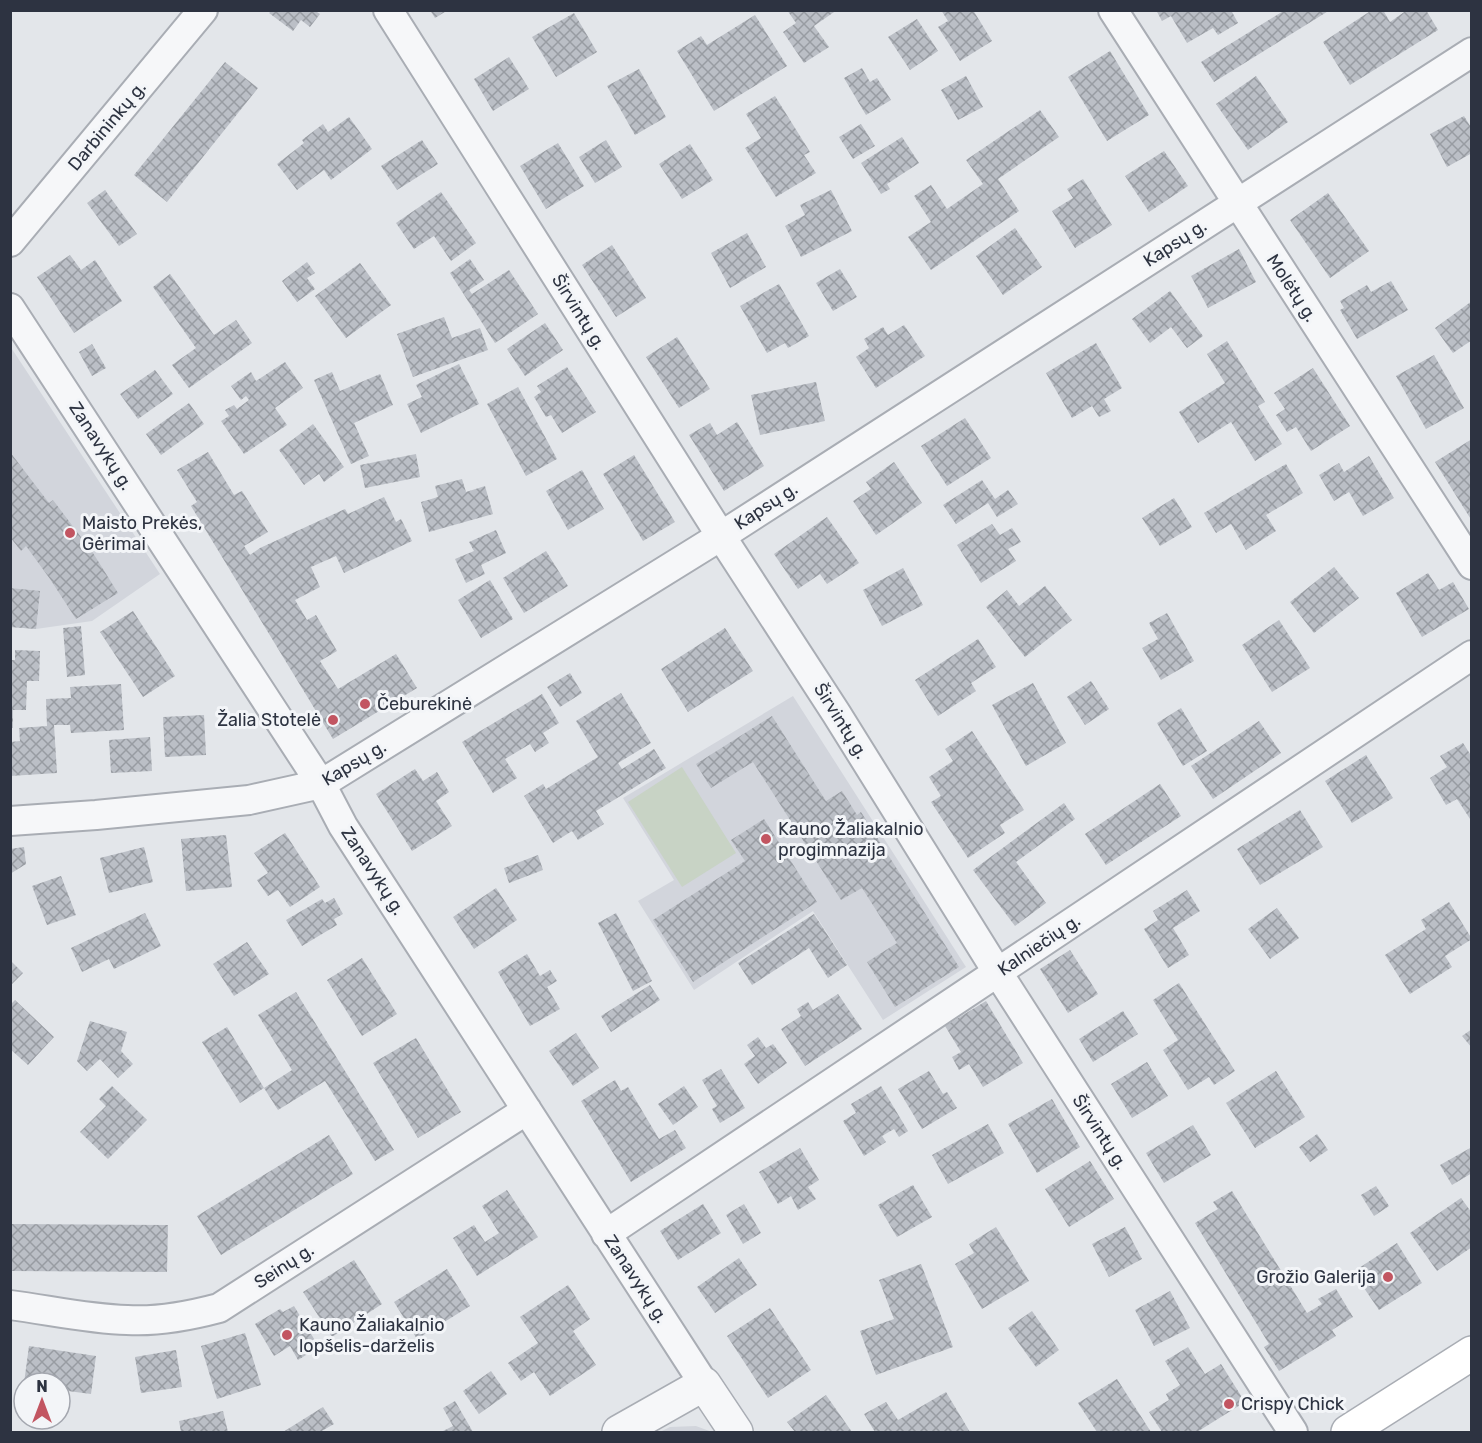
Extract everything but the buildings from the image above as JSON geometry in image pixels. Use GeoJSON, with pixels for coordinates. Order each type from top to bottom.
{"type":"FeatureCollection","features":[{"type":"Feature","properties":{"kind":"main road"},"geometry":{"type":"LineString","coordinates":[[1348,1432],[1472,1353]]}},
{"type":"Feature","properties":{"kind":"street","name":"Darbininkų g."},"geometry":{"type":"LineString","coordinates":[[10,242],[203,10]]}},
{"type":"Feature","properties":{"kind":"street","name":"Širvintų g."},"geometry":{"type":"LineString","coordinates":[[388,10],[721,536],[836,713],[998,973],[1293,1432]]}},
{"type":"Feature","properties":{"kind":"street","name":"Molėtų g."},"geometry":{"type":"LineString","coordinates":[[1113,10],[1472,565]]}},
{"type":"Feature","properties":{"kind":"street","name":"Kapsų g."},"geometry":{"type":"LineString","coordinates":[[10,821],[249,800],[321,784],[721,536],[1472,52]]}},
{"type":"Feature","properties":{"kind":"street","name":"Zanavykų g."},"geometry":{"type":"LineString","coordinates":[[10,308],[321,784],[343,825],[736,1432]]}},
{"type":"Feature","properties":{"kind":"street","name":"Kalniečių g."},"geometry":{"type":"LineString","coordinates":[[606,1234],[1472,655]]}},
{"type":"Feature","properties":{"kind":"street","name":"Seinų g."},"geometry":{"type":"LineString","coordinates":[[10,1305],[126,1320],[191,1315],[219,1308],[527,1110]]}},
{"type":"Feature","properties":{"kind":"street"},"geometry":{"type":"LineString","coordinates":[[619,1432],[704,1384]]}},
{"type":"Feature","properties":{"kind":"shaded area"},"geometry":{"type":"Polygon","coordinates":[[[10,346],[160,574],[92,621],[36,629],[11,627],[10,346]]]}},
{"type":"Feature","properties":{"kind":"shaded area","name":"Kauno Žaliakalnio progimnazija"},"geometry":{"type":"Polygon","coordinates":[[[793,696],[966,967],[883,1020],[813,911],[694,990],[638,901],[674,880],[623,798],[793,696]]]}},
{"type":"Feature","properties":{"kind":"shaded area"},"geometry":{"type":"Polygon","coordinates":[[[696,1426],[712,1432],[660,1432],[670,1427],[696,1426]]]}},
{"type":"Feature","properties":{"kind":"green space"},"geometry":{"type":"Polygon","coordinates":[[[682,767],[736,853],[682,887],[628,802],[682,767]]]}},
{"type":"Feature","properties":{"kind":"place","name":"Maisto Prekės, Gėrimai"},"geometry":{"type":"Point","coordinates":[70,533]}},
{"type":"Feature","properties":{"kind":"place","name":"Čeburekinė"},"geometry":{"type":"Point","coordinates":[365,704]}},
{"type":"Feature","properties":{"kind":"place","name":"Žalia Stotelė"},"geometry":{"type":"Point","coordinates":[333,720]}},
{"type":"Feature","properties":{"kind":"place","name":"Kauno Žaliakalnio progimnazija"},"geometry":{"type":"Point","coordinates":[766,839]}},
{"type":"Feature","properties":{"kind":"place","name":"Grožio Galerija"},"geometry":{"type":"Point","coordinates":[1388,1277]}},
{"type":"Feature","properties":{"kind":"place","name":"Kauno Žaliakalnio lopšelis-darželis"},"geometry":{"type":"Point","coordinates":[287,1335]}},
{"type":"Feature","properties":{"kind":"place","name":"Crispy Chick"},"geometry":{"type":"Point","coordinates":[1229,1404]}}]}
